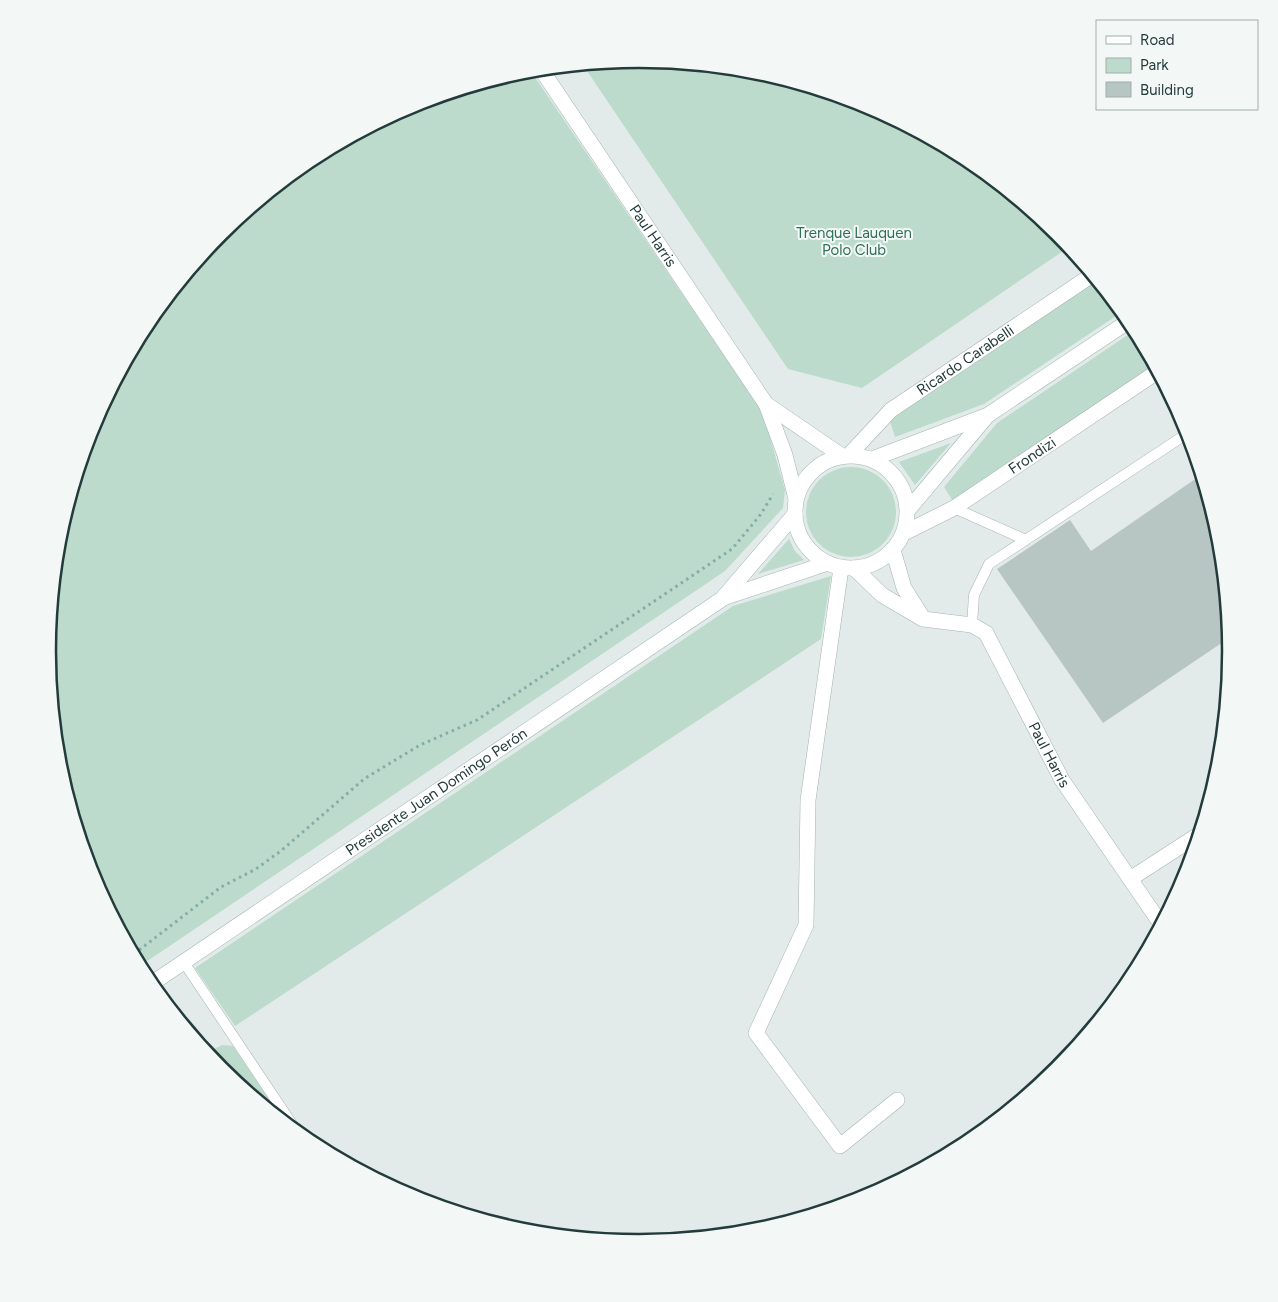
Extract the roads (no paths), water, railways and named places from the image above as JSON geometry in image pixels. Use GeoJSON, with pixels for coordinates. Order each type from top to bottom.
{"type":"FeatureCollection","features":[{"type":"Feature","properties":{"kind":"street","name":"Paul Harris"},"geometry":{"type":"LineString","coordinates":[[546,76],[766,404],[785,455],[795,507]]}},
{"type":"Feature","properties":{"kind":"street","name":"Ricardo Carabelli"},"geometry":{"type":"LineString","coordinates":[[846,456],[891,410],[1087,279]]}},
{"type":"Feature","properties":{"kind":"street"},"geometry":{"type":"LineString","coordinates":[[872,459],[988,415],[1123,325]]}},
{"type":"Feature","properties":{"kind":"street","name":"Frondizi"},"geometry":{"type":"LineString","coordinates":[[904,534],[954,508],[1152,375]]}},
{"type":"Feature","properties":{"kind":"street","name":"Paul Harris"},"geometry":{"type":"LineString","coordinates":[[766,404],[846,456]]}},
{"type":"Feature","properties":{"kind":"street"},"geometry":{"type":"LineString","coordinates":[[908,510],[988,415]]}},
{"type":"Feature","properties":{"kind":"street"},"geometry":{"type":"LineString","coordinates":[[841,566],[868,566],[882,560],[893,550],[904,534],[908,510],[905,494],[898,479],[886,467],[872,459],[846,456],[826,461],[812,470],[802,484],[795,507],[797,529],[804,544],[815,555],[841,566],[882,595],[923,619],[972,625]]}},
{"type":"Feature","properties":{"kind":"street","name":"Presidente Juan Domingo Perón"},"geometry":{"type":"LineString","coordinates":[[157,979],[722,599],[795,507]]}},
{"type":"Feature","properties":{"kind":"street"},"geometry":{"type":"LineString","coordinates":[[893,550],[904,588],[923,619]]}},
{"type":"Feature","properties":{"kind":"street"},"geometry":{"type":"LineString","coordinates":[[841,566],[808,800],[806,926],[756,1034],[840,1146],[897,1100]]}},
{"type":"Feature","properties":{"kind":"street","name":"Presidente Juan Domingo Perón"},"geometry":{"type":"LineString","coordinates":[[722,599],[841,566]]}},
{"type":"Feature","properties":{"kind":"street","name":"Paul Harris"},"geometry":{"type":"LineString","coordinates":[[972,625],[986,633],[1062,780],[1157,919]]}},
{"type":"Feature","properties":{"kind":"street"},"geometry":{"type":"LineString","coordinates":[[1130,879],[1190,841]]}},
{"type":"Feature","properties":{"kind":"lane"},"geometry":{"type":"LineString","coordinates":[[972,625],[974,595],[989,564],[1181,438]]}},
{"type":"Feature","properties":{"kind":"lane"},"geometry":{"type":"LineString","coordinates":[[954,508],[1026,540]]}},
{"type":"Feature","properties":{"kind":"lane"},"geometry":{"type":"LineString","coordinates":[[183,961],[285,1114]]}},
{"type":"Feature","properties":{"kind":"park label","name":"Trenque Lauquen Polo Club"},"geometry":{"type":"Point","coordinates":[854,242]}}]}
